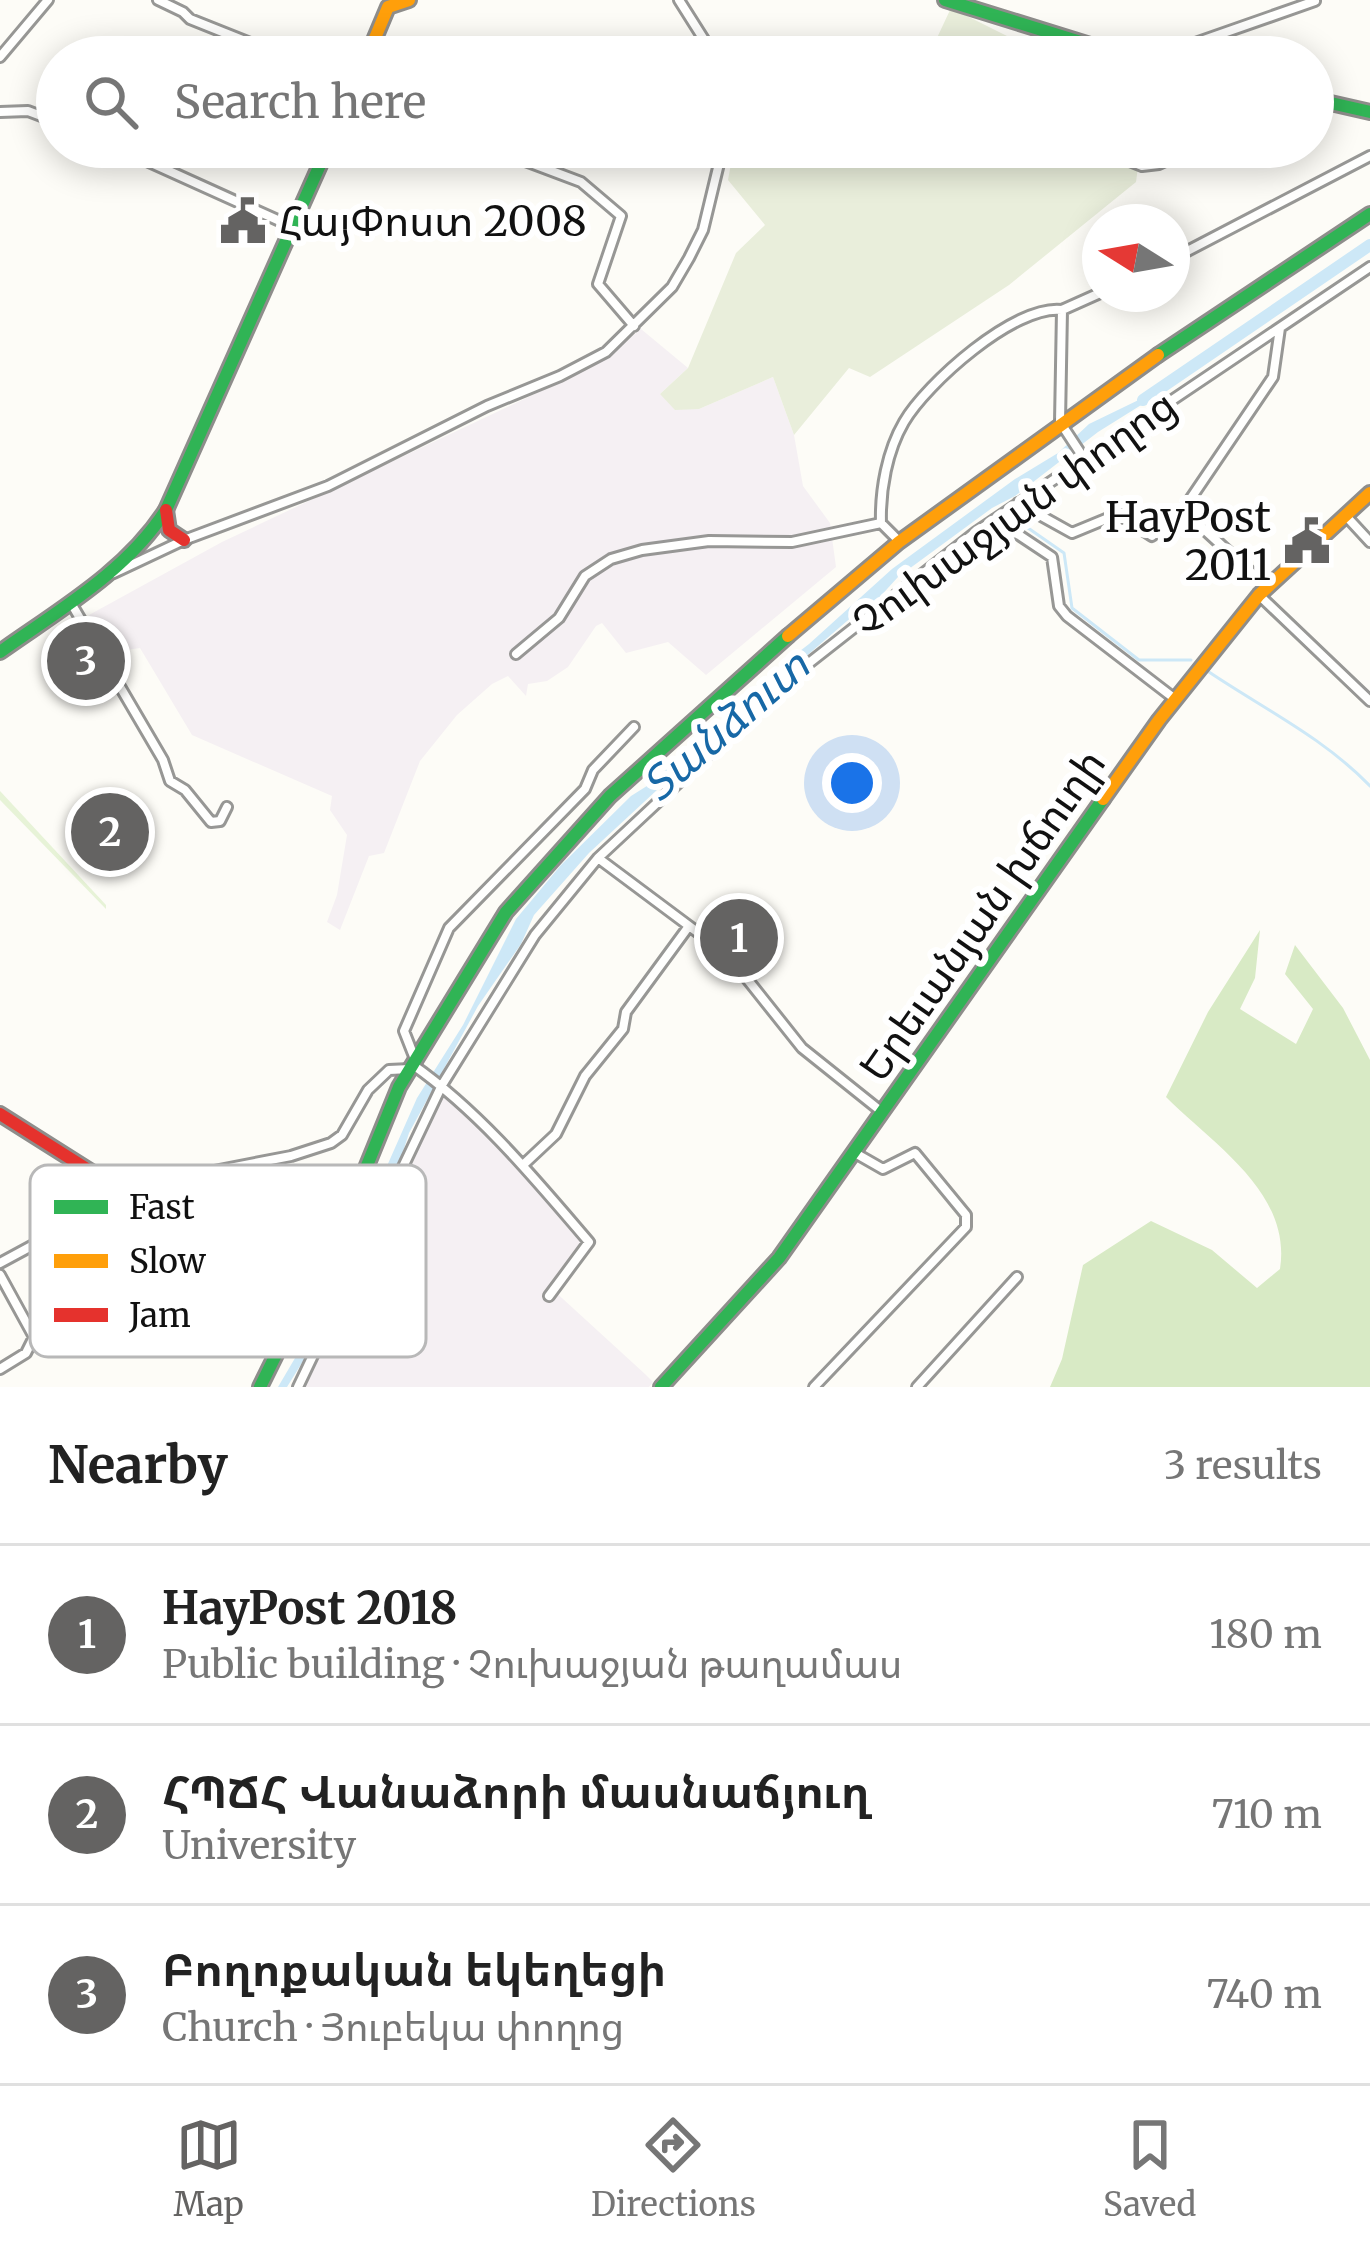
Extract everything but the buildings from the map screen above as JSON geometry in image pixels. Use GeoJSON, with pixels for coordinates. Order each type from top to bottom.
{"type":"FeatureCollection","features":[{"type":"Feature","properties":{"kind":"main road"},"geometry":{"type":"LineString","coordinates":[[376,36],[389,4],[409,0]]}},
{"type":"Feature","properties":{"kind":"main road"},"geometry":{"type":"LineString","coordinates":[[945,0],[1061,36]]}},
{"type":"Feature","properties":{"kind":"main road"},"geometry":{"type":"LineString","coordinates":[[1334,104],[1370,112]]}},
{"type":"Feature","properties":{"kind":"main road"},"geometry":{"type":"LineString","coordinates":[[0,652],[107,576],[149,536],[166,510],[319,168]]}},
{"type":"Feature","properties":{"kind":"main road"},"geometry":{"type":"LineString","coordinates":[[368,1165],[399,1087],[506,912],[610,796],[757,661],[900,542],[1065,428],[1203,322],[1370,214]]}},
{"type":"Feature","properties":{"kind":"main road","name":"Երեւանյան խճուղի"},"geometry":{"type":"LineString","coordinates":[[662,1387],[778,1258],[1174,699],[1263,591],[1370,493]]}},
{"type":"Feature","properties":{"kind":"main road"},"geometry":{"type":"LineString","coordinates":[[166,510],[169,530],[184,540]]}},
{"type":"Feature","properties":{"kind":"main road"},"geometry":{"type":"LineString","coordinates":[[0,1114],[81,1165]]}},
{"type":"Feature","properties":{"kind":"main road"},"geometry":{"type":"LineString","coordinates":[[260,1387],[275,1357]]}},
{"type":"Feature","properties":{"kind":"street"},"geometry":{"type":"LineString","coordinates":[[0,57],[48,0]]}},
{"type":"Feature","properties":{"kind":"street"},"geometry":{"type":"LineString","coordinates":[[158,0],[232,36]]}},
{"type":"Feature","properties":{"kind":"street"},"geometry":{"type":"LineString","coordinates":[[679,0],[702,36]]}},
{"type":"Feature","properties":{"kind":"street"},"geometry":{"type":"LineString","coordinates":[[1215,36],[1315,1]]}},
{"type":"Feature","properties":{"kind":"street"},"geometry":{"type":"LineString","coordinates":[[0,112],[36,114]]}},
{"type":"Feature","properties":{"kind":"street"},"geometry":{"type":"LineString","coordinates":[[1190,250],[1370,157]]}},
{"type":"Feature","properties":{"kind":"street"},"geometry":{"type":"LineString","coordinates":[[162,168],[293,227]]}},
{"type":"Feature","properties":{"kind":"street"},"geometry":{"type":"LineString","coordinates":[[544,168],[581,182],[621,216],[598,284],[634,326]]}},
{"type":"Feature","properties":{"kind":"street"},"geometry":{"type":"LineString","coordinates":[[107,576],[184,540],[328,486],[606,352],[672,287],[703,230],[718,168]]}},
{"type":"Feature","properties":{"kind":"street","name":"Չուխաջյան փողոց"},"geometry":{"type":"LineString","coordinates":[[402,1165],[440,1084],[535,935],[598,858],[795,674],[1082,454],[1370,267]]}},
{"type":"Feature","properties":{"kind":"street"},"geometry":{"type":"LineString","coordinates":[[900,542],[881,524],[880,499],[901,426],[925,391],[1004,329],[1040,312],[1062,310],[1082,301]]}},
{"type":"Feature","properties":{"kind":"street"},"geometry":{"type":"LineString","coordinates":[[1062,310],[1065,428],[1082,454]]}},
{"type":"Feature","properties":{"kind":"street"},"geometry":{"type":"LineString","coordinates":[[1018,502],[1072,533],[1118,514],[1152,536],[1183,510],[1273,376],[1280,327]]}},
{"type":"Feature","properties":{"kind":"street"},"geometry":{"type":"LineString","coordinates":[[1183,510],[1370,701]]}},
{"type":"Feature","properties":{"kind":"street"},"geometry":{"type":"LineString","coordinates":[[1345,515],[1370,542]]}},
{"type":"Feature","properties":{"kind":"street"},"geometry":{"type":"LineString","coordinates":[[995,519],[1052,556],[1063,612],[1174,699]]}},
{"type":"Feature","properties":{"kind":"street"},"geometry":{"type":"LineString","coordinates":[[516,654],[559,618],[585,576],[611,559],[709,542],[792,542],[881,524]]}},
{"type":"Feature","properties":{"kind":"street"},"geometry":{"type":"LineString","coordinates":[[71,603],[163,760],[170,781],[185,790],[211,823],[220,821],[226,807]]}},
{"type":"Feature","properties":{"kind":"street"},"geometry":{"type":"LineString","coordinates":[[549,1296],[589,1242],[523,1165],[440,1084],[413,1065],[404,1031],[449,928],[585,789],[593,770],[634,728]]}},
{"type":"Feature","properties":{"kind":"street"},"geometry":{"type":"LineString","coordinates":[[598,858],[728,955],[802,1048],[883,1113]]}},
{"type":"Feature","properties":{"kind":"street"},"geometry":{"type":"LineString","coordinates":[[523,1165],[556,1134],[585,1076],[623,1029],[626,1012],[689,926]]}},
{"type":"Feature","properties":{"kind":"street"},"geometry":{"type":"LineString","coordinates":[[245,1165],[331,1143],[343,1135],[368,1090],[388,1070],[413,1065]]}},
{"type":"Feature","properties":{"kind":"street"},"geometry":{"type":"LineString","coordinates":[[814,1387],[966,1227],[966,1215],[915,1153],[883,1169],[855,1153]]}},
{"type":"Feature","properties":{"kind":"street"},"geometry":{"type":"LineString","coordinates":[[0,1263],[30,1247]]}},
{"type":"Feature","properties":{"kind":"street"},"geometry":{"type":"LineString","coordinates":[[0,1275],[30,1330]]}},
{"type":"Feature","properties":{"kind":"street"},"geometry":{"type":"LineString","coordinates":[[916,1387],[1017,1276]]}},
{"type":"Feature","properties":{"kind":"street"},"geometry":{"type":"LineString","coordinates":[[0,1369],[26,1353],[30,1345]]}},
{"type":"Feature","properties":{"kind":"street","name":"Չուխաջյան փողոց"},"geometry":{"type":"LineString","coordinates":[[298,1387],[312,1357]]}},
{"type":"Feature","properties":{"kind":"shaded area"},"geometry":{"type":"Polygon","coordinates":[[[641,329],[688,368],[660,394],[699,409],[773,377],[794,435],[803,486],[830,523],[836,567],[706,675],[668,642],[626,653],[602,623],[568,667],[547,681],[528,684],[526,696],[508,676],[492,684],[457,715],[420,761],[384,853],[369,856],[340,930],[327,922],[337,895],[347,835],[330,810],[332,796],[192,735],[140,648],[113,652],[89,615],[222,542],[558,383],[605,358],[641,329]]]}},
{"type":"Feature","properties":{"kind":"shaded area"},"geometry":{"type":"Polygon","coordinates":[[[443,1091],[521,1167],[585,1243],[551,1288],[653,1382],[649,1387],[302,1387],[316,1357],[426,1357],[426,1165],[408,1165],[443,1091]]]}},
{"type":"Feature","properties":{"kind":"green space"},"geometry":{"type":"Polygon","coordinates":[[[951,8],[1007,36],[938,36],[951,8]]]}},
{"type":"Feature","properties":{"kind":"green space"},"geometry":{"type":"Polygon","coordinates":[[[730,168],[1138,168],[1136,182],[1109,204],[1082,204],[1082,226],[1009,285],[870,377],[849,368],[794,435],[773,377],[699,409],[675,410],[660,394],[688,368],[736,253],[765,225],[728,180],[730,168]]]}},
{"type":"Feature","properties":{"kind":"green space"},"geometry":{"type":"Polygon","coordinates":[[[0,791],[106,905],[106,909],[0,800],[0,791]]]}},
{"type":"Feature","properties":{"kind":"green space"},"geometry":{"type":"Polygon","coordinates":[[[1260,930],[1255,978],[1240,1009],[1296,1044],[1313,1009],[1285,974],[1295,945],[1343,1008],[1370,1060],[1370,1387],[1050,1387],[1062,1359],[1083,1265],[1151,1221],[1212,1250],[1257,1288],[1280,1269],[1274,1217],[1262,1194],[1226,1152],[1166,1097],[1208,1012],[1260,930]]]}},
{"type":"Feature","properties":{"kind":"water"},"geometry":{"type":"Polygon","coordinates":[[[1153,393],[1154,397],[898,577],[877,600],[739,714],[589,853],[534,915],[409,1133],[399,1164],[387,1165],[417,1098],[463,1025],[516,919],[561,865],[631,796],[658,779],[685,748],[714,730],[761,681],[892,569],[1058,453],[1089,424],[1153,393]]]}},
{"type":"Feature","properties":{"kind":"water"},"geometry":{"type":"Polygon","coordinates":[[[296,1357],[306,1357],[287,1387],[278,1387],[296,1357]]]}},
{"type":"Feature","properties":{"kind":"waterway","name":"Տանձուտ"},"geometry":{"type":"LineString","coordinates":[[1143,400],[1370,245]]}},
{"type":"Feature","properties":{"kind":"waterway"},"geometry":{"type":"LineString","coordinates":[[1015,519],[1064,553],[1072,608],[1139,660],[1191,660]]}},
{"type":"Feature","properties":{"kind":"waterway"},"geometry":{"type":"LineString","coordinates":[[1209,672],[1313,739],[1370,786]]}},
{"type":"Feature","properties":{"kind":"traffic: fast"},"geometry":{"type":"LineString","coordinates":[[945,0],[1061,36]]}},
{"type":"Feature","properties":{"kind":"traffic: fast"},"geometry":{"type":"LineString","coordinates":[[1334,104],[1370,112]]}},
{"type":"Feature","properties":{"kind":"traffic: fast"},"geometry":{"type":"LineString","coordinates":[[0,652],[111,571],[166,510],[319,168]]}},
{"type":"Feature","properties":{"kind":"traffic: fast"},"geometry":{"type":"LineString","coordinates":[[1158,355],[1370,214]]}},
{"type":"Feature","properties":{"kind":"traffic: fast"},"geometry":{"type":"LineString","coordinates":[[367,1165],[399,1087],[506,912],[610,796],[788,636]]}},
{"type":"Feature","properties":{"kind":"traffic: fast"},"geometry":{"type":"LineString","coordinates":[[661,1387],[779,1258],[1103,799]]}},
{"type":"Feature","properties":{"kind":"traffic: fast"},"geometry":{"type":"LineString","coordinates":[[260,1387],[275,1357]]}},
{"type":"Feature","properties":{"kind":"traffic: slow"},"geometry":{"type":"LineString","coordinates":[[376,36],[388,7],[409,0]]}},
{"type":"Feature","properties":{"kind":"traffic: slow"},"geometry":{"type":"LineString","coordinates":[[788,636],[899,542],[1158,355]]}},
{"type":"Feature","properties":{"kind":"traffic: slow"},"geometry":{"type":"LineString","coordinates":[[1103,799],[1259,595],[1370,493]]}},
{"type":"Feature","properties":{"kind":"traffic: jam"},"geometry":{"type":"LineString","coordinates":[[166,510],[169,530],[184,540]]}},
{"type":"Feature","properties":{"kind":"traffic: jam"},"geometry":{"type":"LineString","coordinates":[[0,1114],[81,1165]]}},
{"type":"Feature","properties":{"kind":"place","name":"ՀայՓոստ 2008"},"geometry":{"type":"Point","coordinates":[243,221]}},
{"type":"Feature","properties":{"kind":"place","name":"HayPost 2011"},"geometry":{"type":"Point","coordinates":[1307,541]}},
{"type":"Feature","properties":{"kind":"place","name":"Բողոքական եկեղեցի"},"geometry":{"type":"Point","coordinates":[86,661]}},
{"type":"Feature","properties":{"kind":"place","name":"ՀՊՃՀ Վանաձորի մասնաճյուղ"},"geometry":{"type":"Point","coordinates":[110,832]}},
{"type":"Feature","properties":{"kind":"place","name":"HayPost 2018"},"geometry":{"type":"Point","coordinates":[739,938]}}]}
